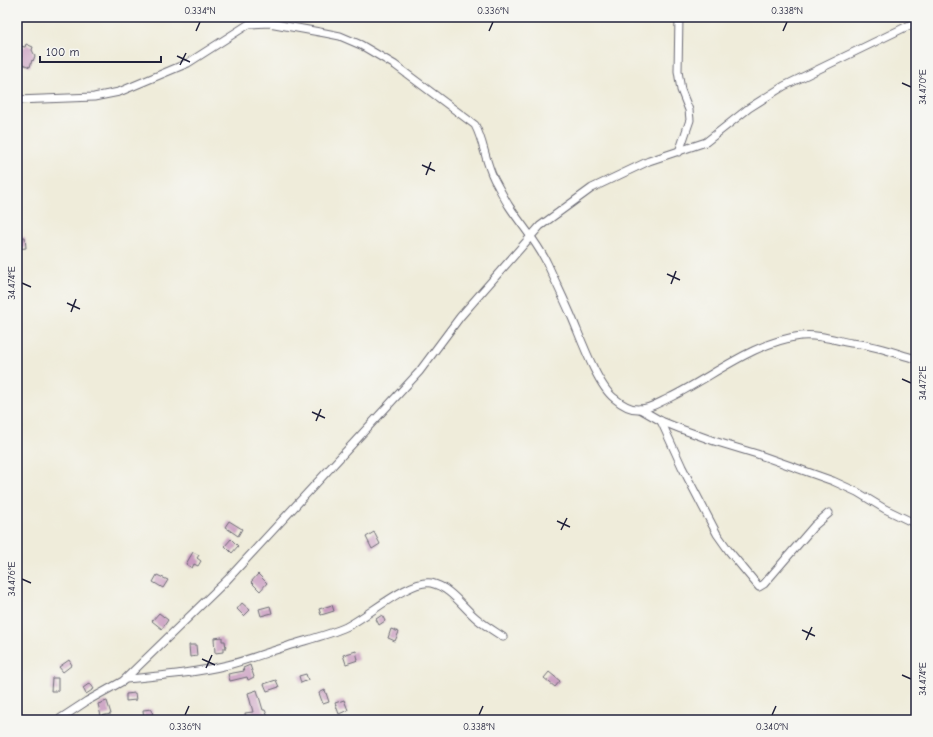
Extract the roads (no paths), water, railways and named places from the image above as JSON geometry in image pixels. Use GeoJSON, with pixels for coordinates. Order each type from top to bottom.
{"type":"FeatureCollection","features":[{"type":"Feature","properties":{"kind":"street"},"geometry":{"type":"LineString","coordinates":[[679,17],[679,76],[681,90],[689,110],[690,120],[679,152]]}},
{"type":"Feature","properties":{"kind":"street"},"geometry":{"type":"LineString","coordinates":[[17,100],[94,97],[119,92],[188,63],[248,24],[257,22],[296,27],[340,36],[361,45],[395,64],[449,107],[473,122],[480,136],[485,158],[493,177],[508,205],[531,237],[547,263],[589,359],[603,385],[612,397],[622,404],[631,408],[647,408],[683,391],[761,348],[800,336],[825,337],[870,345],[916,359]]}},
{"type":"Feature","properties":{"kind":"street"},"geometry":{"type":"LineString","coordinates":[[58,720],[87,701],[109,690],[126,679],[227,580],[419,372],[460,317],[540,226],[592,188],[649,161],[679,152],[712,139],[749,108],[784,86],[916,22]]}},
{"type":"Feature","properties":{"kind":"street"},"geometry":{"type":"LineString","coordinates":[[640,409],[661,421],[714,441],[757,454],[832,481],[857,492],[885,509],[916,524]]}},
{"type":"Feature","properties":{"kind":"street"},"geometry":{"type":"LineString","coordinates":[[661,421],[682,467],[717,534],[729,552],[759,587],[764,584],[814,526],[829,513]]}},
{"type":"Feature","properties":{"kind":"street"},"geometry":{"type":"LineString","coordinates":[[126,679],[185,672],[226,665],[251,658],[344,628],[365,616],[400,592],[425,583],[438,585],[475,617],[504,636]]}}]}
